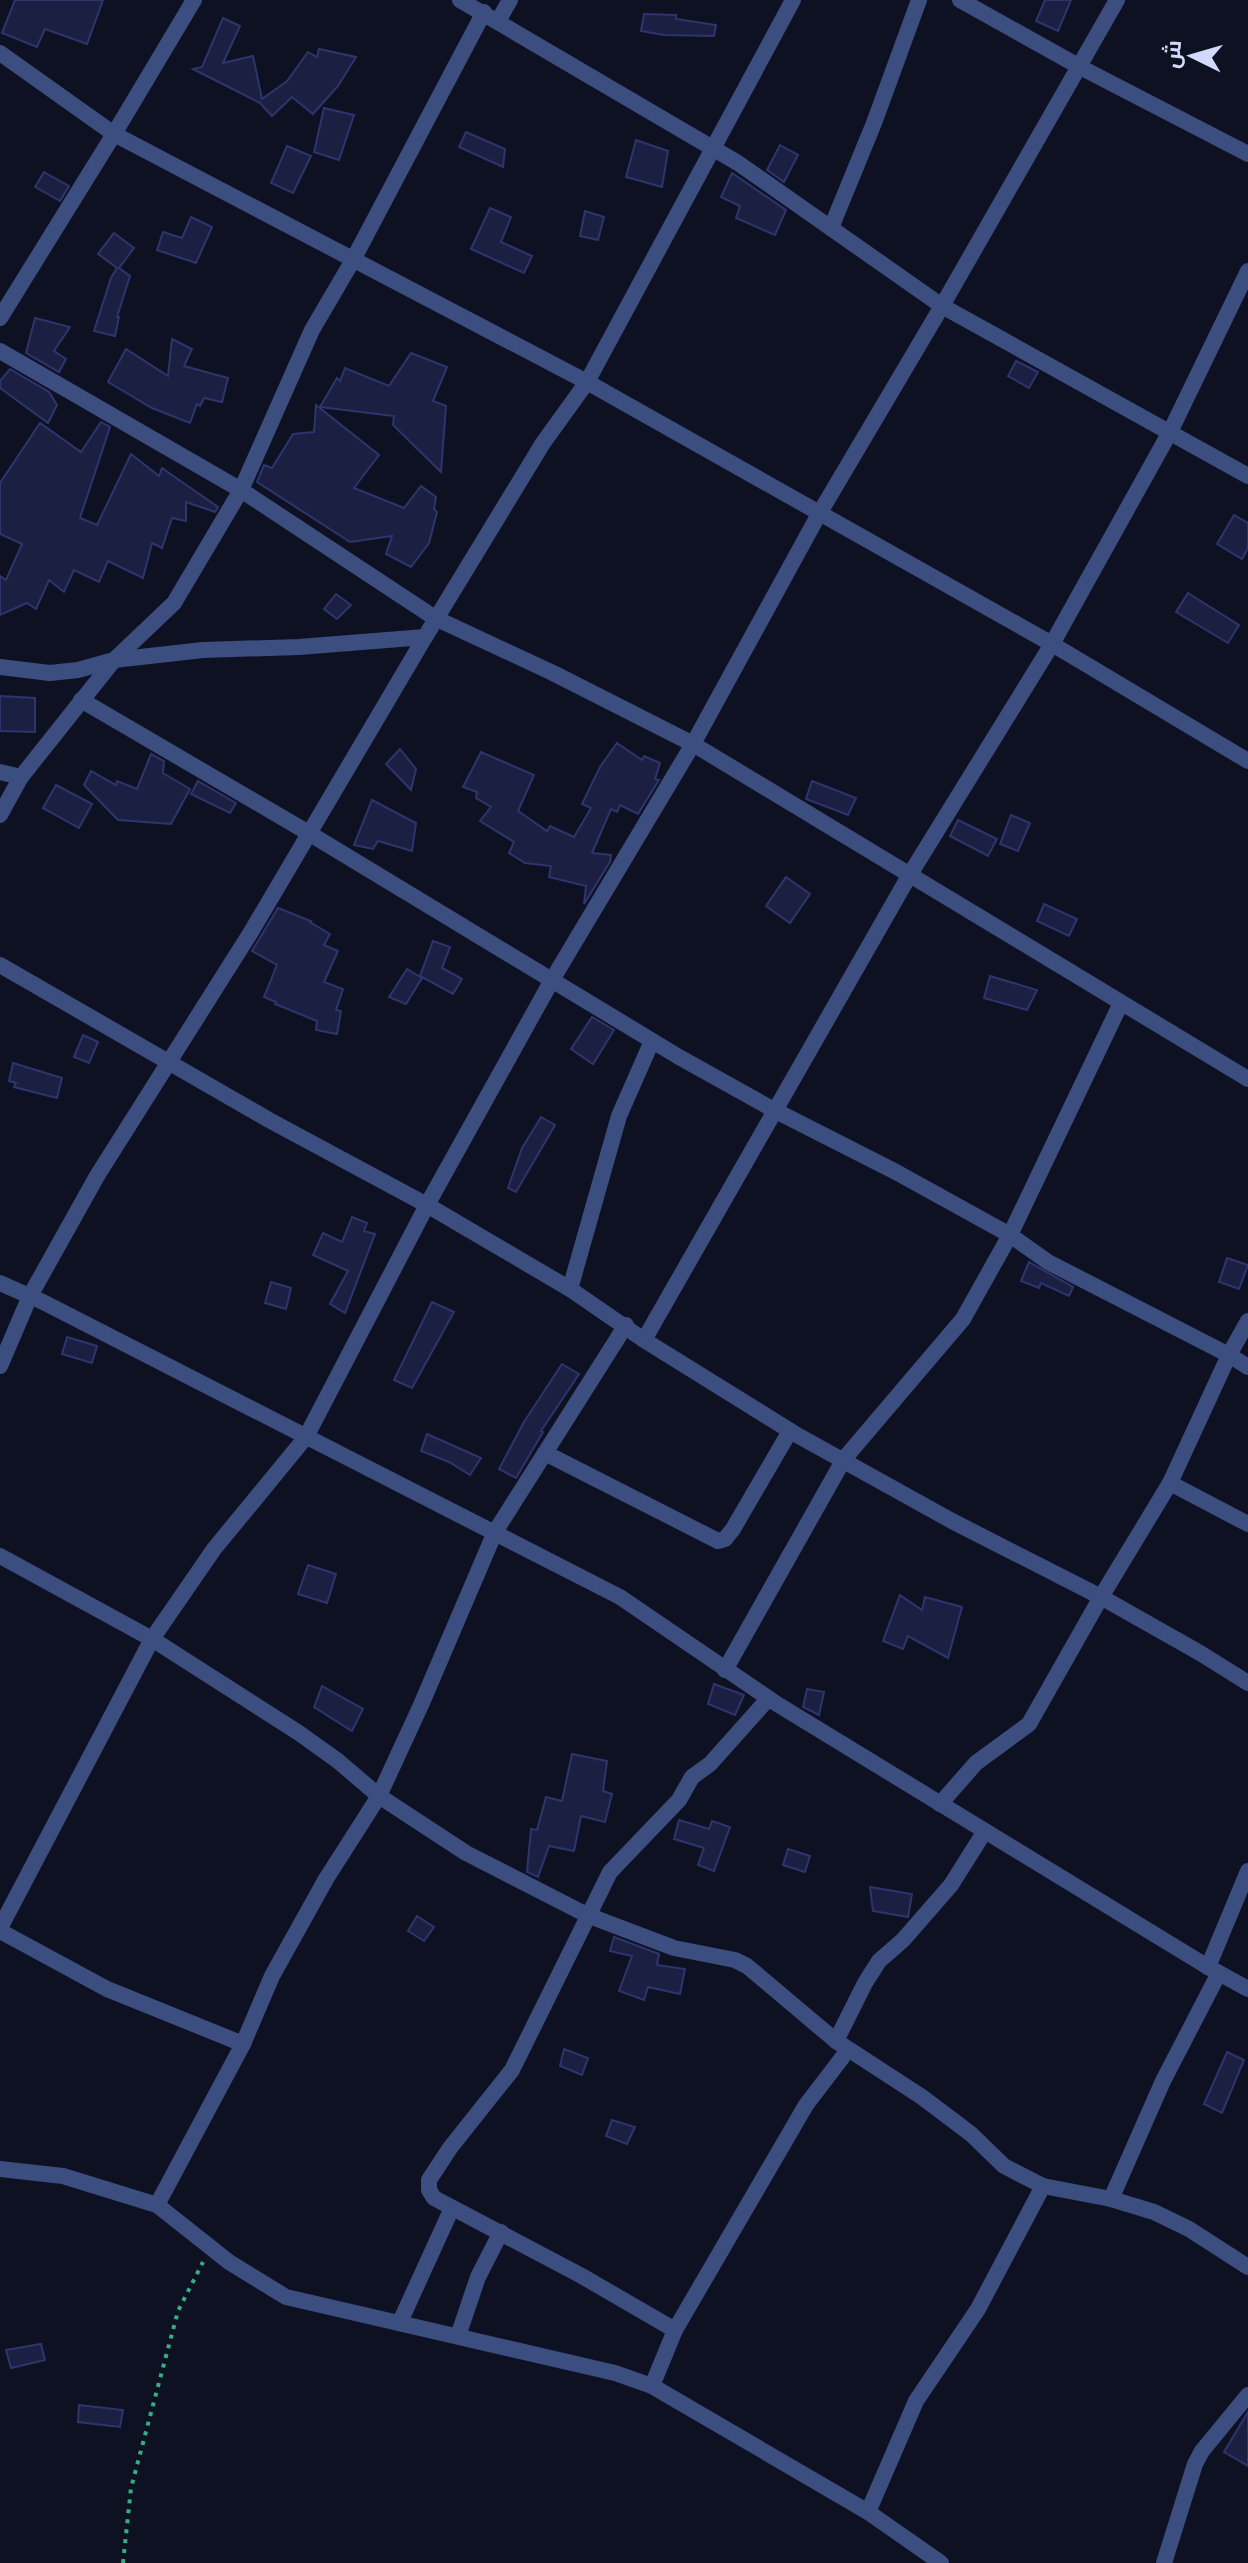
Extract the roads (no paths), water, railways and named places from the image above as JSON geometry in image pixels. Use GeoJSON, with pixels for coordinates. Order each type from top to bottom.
{"type":"FeatureCollection","features":[{"type":"Feature","properties":{"kind":"street"},"geometry":{"type":"LineString","coordinates":[[0,318],[194,0]]}},
{"type":"Feature","properties":{"kind":"street"},"geometry":{"type":"LineString","coordinates":[[460,0],[712,148],[942,306],[1248,476]]}},
{"type":"Feature","properties":{"kind":"street"},"geometry":{"type":"LineString","coordinates":[[0,815],[21,777],[81,700],[114,660],[174,603],[241,490],[312,330],[491,16],[510,0]]}},
{"type":"Feature","properties":{"kind":"street"},"geometry":{"type":"LineString","coordinates":[[0,1366],[30,1296],[97,1176],[251,932],[435,618],[543,443],[587,382],[793,0]]}},
{"type":"Feature","properties":{"kind":"street"},"geometry":{"type":"LineString","coordinates":[[831,228],[919,0]]}},
{"type":"Feature","properties":{"kind":"street"},"geometry":{"type":"LineString","coordinates":[[960,0],[1080,67],[1248,154]]}},
{"type":"Feature","properties":{"kind":"street"},"geometry":{"type":"LineString","coordinates":[[243,2044],[107,1989],[0,1929],[152,1639],[214,1549],[306,1437],[427,1205],[552,980],[693,744],[819,514],[1117,0]]}},
{"type":"Feature","properties":{"kind":"street"},"geometry":{"type":"LineString","coordinates":[[0,53],[114,134],[587,382],[1052,644],[1248,761]]}},
{"type":"Feature","properties":{"kind":"street"},"geometry":{"type":"LineString","coordinates":[[644,1340],[909,876],[1052,644],[1170,432],[1248,271]]}},
{"type":"Feature","properties":{"kind":"street"},"geometry":{"type":"LineString","coordinates":[[0,351],[241,490],[435,618],[693,744],[1248,1079]]}},
{"type":"Feature","properties":{"kind":"street"},"geometry":{"type":"LineString","coordinates":[[0,667],[50,673],[78,670],[114,660],[203,650],[299,647],[425,637]]}},
{"type":"Feature","properties":{"kind":"street"},"geometry":{"type":"LineString","coordinates":[[81,700],[307,832],[652,1041],[774,1110],[1010,1235],[1048,1262],[1248,1367]]}},
{"type":"Feature","properties":{"kind":"street"},"geometry":{"type":"LineString","coordinates":[[0,772],[21,777]]}},
{"type":"Feature","properties":{"kind":"street"},"geometry":{"type":"LineString","coordinates":[[0,965],[570,1289],[644,1340],[790,1431],[952,1521],[1101,1597],[1248,1683]]}},
{"type":"Feature","properties":{"kind":"street"},"geometry":{"type":"LineString","coordinates":[[725,1670],[844,1459],[963,1319],[1010,1235],[1121,1003]]}},
{"type":"Feature","properties":{"kind":"street"},"geometry":{"type":"LineString","coordinates":[[570,1289],[619,1116],[652,1041]]}},
{"type":"Feature","properties":{"kind":"street"},"geometry":{"type":"LineString","coordinates":[[0,1283],[620,1597],[768,1699],[1248,1989]]}},
{"type":"Feature","properties":{"kind":"street"},"geometry":{"type":"LineString","coordinates":[[940,1804],[976,1763],[1029,1724],[1170,1483],[1248,1321]]}},
{"type":"Feature","properties":{"kind":"street"},"geometry":{"type":"LineString","coordinates":[[157,2205],[243,2044],[272,1976],[326,1879],[379,1796],[495,1532],[626,1325]]}},
{"type":"Feature","properties":{"kind":"street"},"geometry":{"type":"LineString","coordinates":[[545,1453],[718,1541],[725,1539],[733,1529],[790,1431]]}},
{"type":"Feature","properties":{"kind":"street"},"geometry":{"type":"LineString","coordinates":[[1170,1483],[1248,1524]]}},
{"type":"Feature","properties":{"kind":"street"},"geometry":{"type":"LineString","coordinates":[[0,1556],[152,1639],[299,1733],[379,1796],[466,1853],[587,1915],[674,1948],[735,1960],[747,1966],[842,2046],[922,2097],[971,2134],[1004,2166],[1043,2186],[1111,2199],[1154,2212],[1189,2229],[1248,2267]]}},
{"type":"Feature","properties":{"kind":"street"},"geometry":{"type":"LineString","coordinates":[[675,2330],[434,2198],[429,2190],[429,2180],[450,2148],[512,2070],[610,1872],[679,1800],[692,1777],[710,1764],[768,1699]]}},
{"type":"Feature","properties":{"kind":"street"},"geometry":{"type":"LineString","coordinates":[[652,2386],[675,2330],[842,2046],[865,1983],[879,1961],[903,1940],[951,1885],[985,1831]]}},
{"type":"Feature","properties":{"kind":"street"},"geometry":{"type":"LineString","coordinates":[[1111,2199],[1214,1970],[1248,1871]]}},
{"type":"Feature","properties":{"kind":"street"},"geometry":{"type":"LineString","coordinates":[[0,2169],[63,2176],[157,2205],[229,2262],[286,2297],[615,2373],[652,2386],[868,2512],[941,2563]]}},
{"type":"Feature","properties":{"kind":"street"},"geometry":{"type":"LineString","coordinates":[[868,2512],[916,2401],[978,2309],[1043,2186]]}},
{"type":"Feature","properties":{"kind":"street"},"geometry":{"type":"LineString","coordinates":[[400,2322],[452,2208]]}},
{"type":"Feature","properties":{"kind":"street"},"geometry":{"type":"LineString","coordinates":[[458,2336],[478,2277],[501,2232]]}},
{"type":"Feature","properties":{"kind":"street"},"geometry":{"type":"LineString","coordinates":[[1164,2563],[1195,2464],[1248,2395]]}}]}
